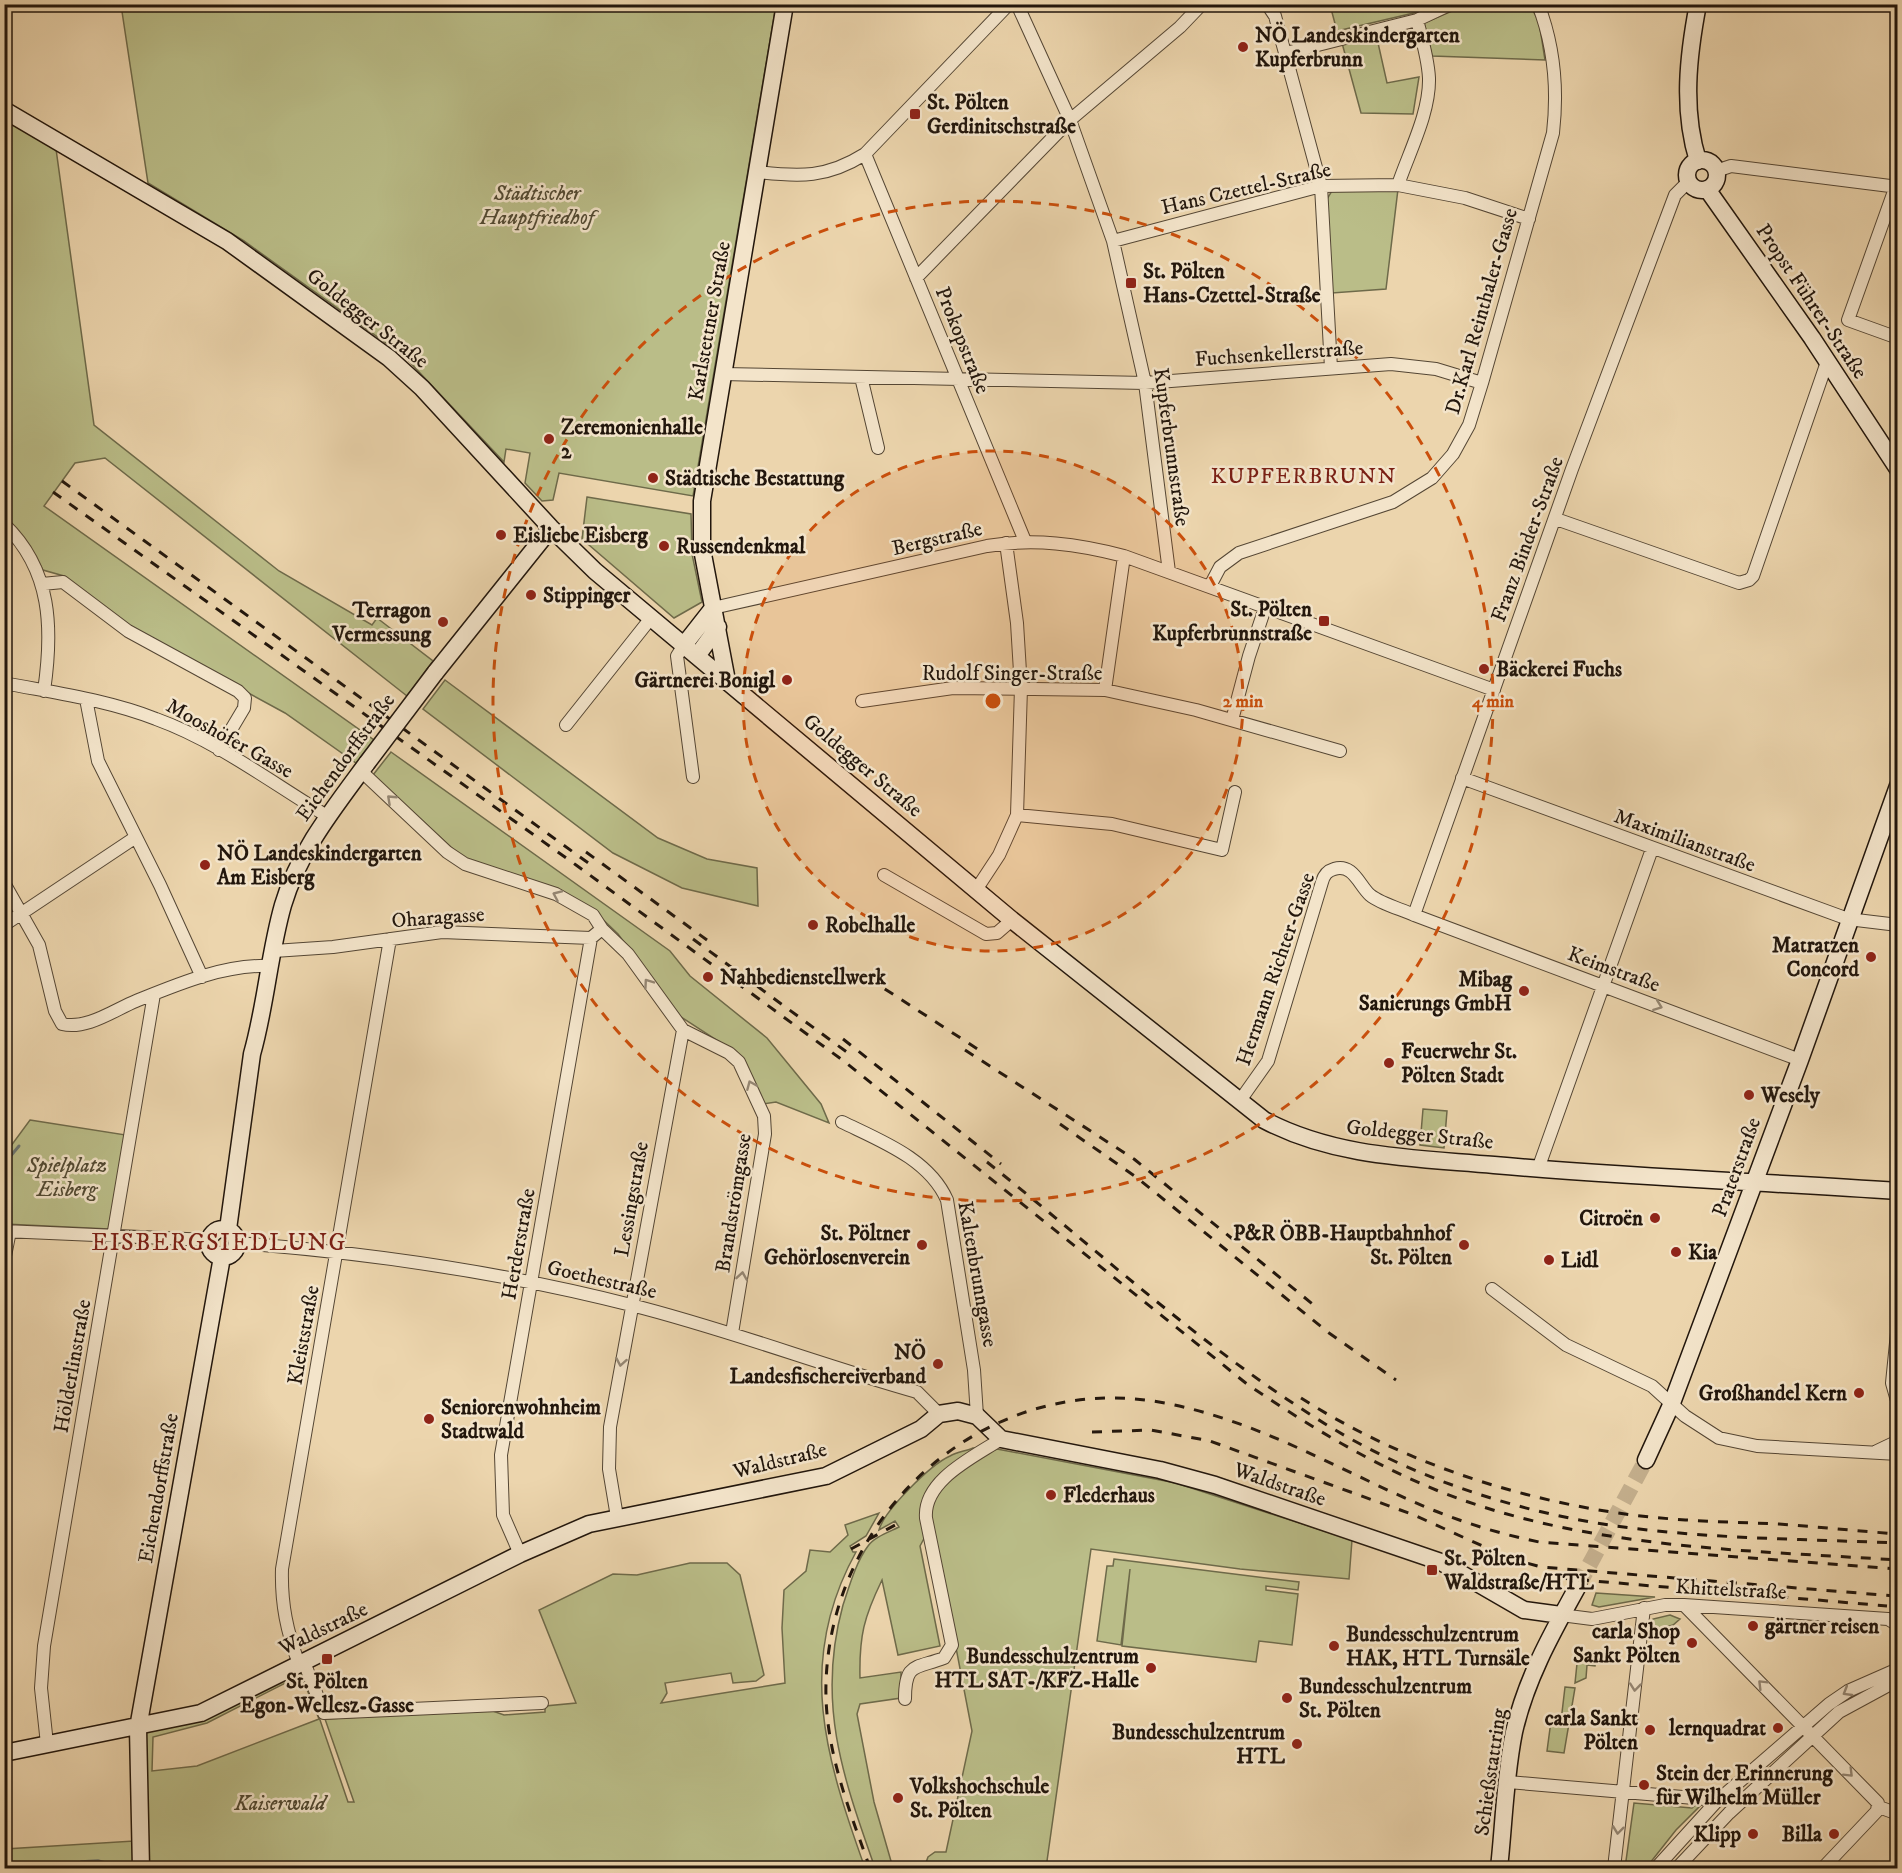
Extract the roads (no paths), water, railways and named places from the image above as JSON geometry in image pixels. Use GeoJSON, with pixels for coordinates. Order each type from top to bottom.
{"type":"FeatureCollection","features":[{"type":"Feature","properties":{"kind":"street","name":"Karlstettner Straße"},"geometry":{"type":"LineString","coordinates":[[727,681],[702,549],[702,501],[785,4]]}},
{"type":"Feature","properties":{"kind":"street"},"geometry":{"type":"LineString","coordinates":[[757,172],[804,176],[846,166],[865,154],[1009,4]]}},
{"type":"Feature","properties":{"kind":"street","name":"Kupferbrunnstraße"},"geometry":{"type":"LineString","coordinates":[[1017,4],[1070,120],[1113,242],[1145,383],[1169,572]]}},
{"type":"Feature","properties":{"kind":"street"},"geometry":{"type":"LineString","coordinates":[[916,278],[1070,120],[1180,27],[1202,4]]}},
{"type":"Feature","properties":{"kind":"street"},"geometry":{"type":"LineString","coordinates":[[1267,4],[1275,16],[1286,53],[1321,186],[1331,368]]}},
{"type":"Feature","properties":{"kind":"street"},"geometry":{"type":"LineString","coordinates":[[1286,53],[1417,20],[1451,4]]}},
{"type":"Feature","properties":{"kind":"street","name":"Dr.Karl Reinthaler-Gasse"},"geometry":{"type":"LineString","coordinates":[[1210,586],[1220,567],[1239,553],[1393,502],[1432,478],[1453,454],[1468,425],[1482,383],[1553,133],[1556,103],[1552,56],[1538,4]]}},
{"type":"Feature","properties":{"kind":"street"},"geometry":{"type":"LineString","coordinates":[[1698,4],[1691,53],[1688,105],[1691,138],[1698,160]]}},
{"type":"Feature","properties":{"kind":"street"},"geometry":{"type":"LineString","coordinates":[[1398,184],[1426,104],[1429,81],[1426,55],[1417,20]]}},
{"type":"Feature","properties":{"kind":"street","name":"Goldegger Straße"},"geometry":{"type":"LineString","coordinates":[[4,110],[227,242],[389,358],[422,388],[551,528],[595,572],[1012,920],[1239,1102],[1284,1130],[1338,1149],[1381,1155],[1538,1169],[1898,1191]]}},
{"type":"Feature","properties":{"kind":"street","name":"Prokopstraße"},"geometry":{"type":"LineString","coordinates":[[865,154],[1025,541]]}},
{"type":"Feature","properties":{"kind":"street"},"geometry":{"type":"LineString","coordinates":[[1698,160],[1709,162],[1716,171],[1716,180],[1707,189],[1696,189],[1688,182],[1688,169],[1698,160]]}},
{"type":"Feature","properties":{"kind":"street"},"geometry":{"type":"LineString","coordinates":[[1716,171],[1731,166],[1897,185],[1848,320],[1898,338]]}},
{"type":"Feature","properties":{"kind":"street","name":"Franz Binder-Straße"},"geometry":{"type":"LineString","coordinates":[[1414,915],[1675,195],[1688,182]]}},
{"type":"Feature","properties":{"kind":"street","name":"Hans Czettel-Straße"},"geometry":{"type":"LineString","coordinates":[[1113,242],[1321,186],[1398,184],[1465,198],[1529,219]]}},
{"type":"Feature","properties":{"kind":"street","name":"Propst Führer-Straße"},"geometry":{"type":"LineString","coordinates":[[1707,189],[1898,469]]}},
{"type":"Feature","properties":{"kind":"street"},"geometry":{"type":"LineString","coordinates":[[1556,519],[1739,583],[1749,580],[1754,576],[1827,362]]}},
{"type":"Feature","properties":{"kind":"street","name":"Fuchsenkellerstraße"},"geometry":{"type":"LineString","coordinates":[[723,374],[1145,383],[1391,364],[1436,369],[1482,383]]}},
{"type":"Feature","properties":{"kind":"street"},"geometry":{"type":"LineString","coordinates":[[861,377],[878,448]]}},
{"type":"Feature","properties":{"kind":"street"},"geometry":{"type":"LineString","coordinates":[[4,524],[25,548],[42,584],[50,633],[44,690]]}},
{"type":"Feature","properties":{"kind":"street","name":"Eichendorffstraße"},"geometry":{"type":"LineString","coordinates":[[232,1236],[252,1054],[289,886],[305,852],[327,816],[435,673],[551,528]]}},
{"type":"Feature","properties":{"kind":"street","name":"Bergstraße"},"geometry":{"type":"LineString","coordinates":[[713,608],[1006,543],[1025,541],[1067,544],[1124,556],[1169,572]]}},
{"type":"Feature","properties":{"kind":"street"},"geometry":{"type":"LineString","coordinates":[[976,890],[999,855],[1017,816],[1021,688],[1017,623],[1006,543]]}},
{"type":"Feature","properties":{"kind":"street"},"geometry":{"type":"LineString","coordinates":[[1105,690],[1124,556]]}},
{"type":"Feature","properties":{"kind":"street"},"geometry":{"type":"LineString","coordinates":[[1169,572],[1494,690]]}},
{"type":"Feature","properties":{"kind":"street"},"geometry":{"type":"LineString","coordinates":[[42,584],[63,582],[128,631],[238,691],[245,698],[244,708],[219,750]]}},
{"type":"Feature","properties":{"kind":"street"},"geometry":{"type":"LineString","coordinates":[[690,650],[713,608]]}},
{"type":"Feature","properties":{"kind":"street"},"geometry":{"type":"LineString","coordinates":[[1232,720],[1265,608]]}},
{"type":"Feature","properties":{"kind":"street"},"geometry":{"type":"LineString","coordinates":[[566,725],[651,618]]}},
{"type":"Feature","properties":{"kind":"street"},"geometry":{"type":"LineString","coordinates":[[693,777],[677,656],[690,650],[717,627]]}},
{"type":"Feature","properties":{"kind":"street","name":"Mooshöfer Gasse"},"geometry":{"type":"LineString","coordinates":[[4,683],[86,699],[158,719],[219,750],[327,816]]}},
{"type":"Feature","properties":{"kind":"street","name":"Rudolf Singer-Straße"},"geometry":{"type":"LineString","coordinates":[[862,701],[953,688],[1105,690],[1232,720],[1340,751]]}},
{"type":"Feature","properties":{"kind":"street"},"geometry":{"type":"LineString","coordinates":[[86,699],[98,761],[202,977]]}},
{"type":"Feature","properties":{"kind":"street"},"geometry":{"type":"LineString","coordinates":[[364,767],[447,852],[465,864],[556,894],[587,911],[602,929],[591,938]]}},
{"type":"Feature","properties":{"kind":"street","name":"Maximilianstraße"},"geometry":{"type":"LineString","coordinates":[[1462,778],[1848,920],[1898,925]]}},
{"type":"Feature","properties":{"kind":"street","name":"Praterstraße"},"geometry":{"type":"LineString","coordinates":[[1647,1460],[1672,1403],[1755,1181],[1898,786]]}},
{"type":"Feature","properties":{"kind":"street"},"geometry":{"type":"LineString","coordinates":[[1017,816],[1112,824],[1222,849],[1235,792]]}},
{"type":"Feature","properties":{"kind":"street"},"geometry":{"type":"LineString","coordinates":[[4,925],[136,837]]}},
{"type":"Feature","properties":{"kind":"street"},"geometry":{"type":"LineString","coordinates":[[1538,1169],[1652,849]]}},
{"type":"Feature","properties":{"kind":"street","name":"Hermann Richter-Gasse"},"geometry":{"type":"LineString","coordinates":[[1239,1102],[1268,1061],[1324,875],[1332,869],[1348,869],[1371,895],[1414,915]]}},
{"type":"Feature","properties":{"kind":"street"},"geometry":{"type":"LineString","coordinates":[[884,875],[986,934],[997,933],[1012,920]]}},
{"type":"Feature","properties":{"kind":"street"},"geometry":{"type":"LineString","coordinates":[[4,883],[21,914]]}},
{"type":"Feature","properties":{"kind":"street","name":"Oharagasse"},"geometry":{"type":"LineString","coordinates":[[21,914],[42,952],[55,1011],[62,1024],[79,1024],[93,1020],[154,994],[202,977],[272,958],[333,947],[466,931],[591,938]]}},
{"type":"Feature","properties":{"kind":"street","name":"Keimstraße"},"geometry":{"type":"LineString","coordinates":[[1414,915],[1800,1060]]}},
{"type":"Feature","properties":{"kind":"street","name":"Brandströmgasse"},"geometry":{"type":"LineString","coordinates":[[602,929],[628,954],[683,1030],[729,1053],[739,1062],[765,1124],[732,1333]]}},
{"type":"Feature","properties":{"kind":"street","name":"Herderstraße"},"geometry":{"type":"LineString","coordinates":[[520,1554],[503,1515],[501,1455],[591,938]]}},
{"type":"Feature","properties":{"kind":"street","name":"Kleiststraße"},"geometry":{"type":"LineString","coordinates":[[390,939],[282,1569],[281,1599],[286,1629],[324,1713],[542,1702]]}},
{"type":"Feature","properties":{"kind":"street","name":"Hölderlinstraße"},"geometry":{"type":"LineString","coordinates":[[47,1744],[41,1688],[44,1646],[154,994]]}},
{"type":"Feature","properties":{"kind":"street","name":"Lessingstraße"},"geometry":{"type":"LineString","coordinates":[[617,1517],[609,1469],[610,1427],[683,1030]]}},
{"type":"Feature","properties":{"kind":"street","name":"Kaltenbrunngasse"},"geometry":{"type":"LineString","coordinates":[[842,1122],[896,1148],[932,1175],[944,1193],[974,1370],[977,1416]]}},
{"type":"Feature","properties":{"kind":"street"},"geometry":{"type":"LineString","coordinates":[[217,1230],[232,1236],[232,1253],[222,1257],[212,1252],[209,1240],[217,1230]]}},
{"type":"Feature","properties":{"kind":"street"},"geometry":{"type":"LineString","coordinates":[[4,1262],[7,1231],[209,1240]]}},
{"type":"Feature","properties":{"kind":"street","name":"Goethestraße"},"geometry":{"type":"LineString","coordinates":[[232,1236],[531,1282],[631,1305],[732,1333],[917,1392],[939,1414]]}},
{"type":"Feature","properties":{"kind":"street","name":"Eichendorffstraße"},"geometry":{"type":"LineString","coordinates":[[141,1869],[138,1728],[222,1257]]}},
{"type":"Feature","properties":{"kind":"street"},"geometry":{"type":"LineString","coordinates":[[1492,1289],[1566,1345],[1652,1386],[1707,1432],[1736,1443],[1870,1454],[1898,1454]]}},
{"type":"Feature","properties":{"kind":"street"},"geometry":{"type":"LineString","coordinates":[[1898,1323],[1892,1383],[1898,1404]]}},
{"type":"Feature","properties":{"kind":"street"},"geometry":{"type":"LineString","coordinates":[[905,1698],[907,1674],[913,1667],[944,1658],[952,1645],[926,1518],[929,1497],[956,1469],[1001,1439],[977,1416],[958,1411],[939,1414]]}},
{"type":"Feature","properties":{"kind":"street","name":"Waldstraße"},"geometry":{"type":"LineString","coordinates":[[4,1753],[138,1728],[201,1713],[520,1554],[589,1524],[826,1476],[921,1429],[939,1414]]}},
{"type":"Feature","properties":{"kind":"street","name":"Waldstraße"},"geometry":{"type":"LineString","coordinates":[[1001,1439],[1160,1470],[1215,1485],[1441,1562],[1524,1610],[1561,1615]]}},
{"type":"Feature","properties":{"kind":"street"},"geometry":{"type":"LineString","coordinates":[[1870,1454],[1898,1441]]}},
{"type":"Feature","properties":{"kind":"street","name":"Schießstattring"},"geometry":{"type":"LineString","coordinates":[[1499,1869],[1514,1732],[1526,1692],[1561,1615],[1578,1586]]}},
{"type":"Feature","properties":{"kind":"street"},"geometry":{"type":"LineString","coordinates":[[1683,1605],[1878,1803],[1878,1809],[1822,1869]]}},
{"type":"Feature","properties":{"kind":"street","name":"Khittelstraße"},"geometry":{"type":"LineString","coordinates":[[1561,1615],[1592,1619],[1644,1608],[1683,1605],[1888,1619],[1898,1625]]}},
{"type":"Feature","properties":{"kind":"street"},"geometry":{"type":"LineString","coordinates":[[1614,1869],[1644,1608]]}},
{"type":"Feature","properties":{"kind":"street"},"geometry":{"type":"LineString","coordinates":[[1656,1869],[1716,1802],[1803,1726],[1848,1691],[1898,1669]]}},
{"type":"Feature","properties":{"kind":"street"},"geometry":{"type":"LineString","coordinates":[[1677,1869],[1729,1814],[1839,1712],[1898,1680]]}},
{"type":"Feature","properties":{"kind":"street"},"geometry":{"type":"LineString","coordinates":[[1508,1782],[1706,1798],[1716,1802]]}},
{"type":"Feature","properties":{"kind":"street"},"geometry":{"type":"LineString","coordinates":[[1878,1809],[1898,1814]]}},
{"type":"Feature","properties":{"kind":"water"},"geometry":{"type":"Polygon","coordinates":[[[98,1860],[105,1862],[109,1868],[72,1868],[81,1861],[98,1860]]]}},
{"type":"Feature","properties":{"kind":"waterway"},"geometry":{"type":"LineString","coordinates":[[4,1164],[19,1146]]}},
{"type":"Feature","properties":{"kind":"tunnel"},"geometry":{"type":"LineString","coordinates":[[1578,1586],[1646,1460]]}},
{"type":"Feature","properties":{"kind":"railway"},"geometry":{"type":"LineString","coordinates":[[62,481],[591,865]]}},
{"type":"Feature","properties":{"kind":"railway"},"geometry":{"type":"LineString","coordinates":[[53,492],[576,865],[845,1062],[1247,1384],[1341,1443],[1441,1492],[1496,1511],[1552,1525],[1666,1544],[1898,1560]]}},
{"type":"Feature","properties":{"kind":"railway"},"geometry":{"type":"LineString","coordinates":[[586,852],[707,940]]}},
{"type":"Feature","properties":{"kind":"railway"},"geometry":{"type":"LineString","coordinates":[[693,939],[848,1053]]}},
{"type":"Feature","properties":{"kind":"railway"},"geometry":{"type":"LineString","coordinates":[[868,978],[979,1050]]}},
{"type":"Feature","properties":{"kind":"railway"},"geometry":{"type":"LineString","coordinates":[[843,1039],[1001,1164]]}},
{"type":"Feature","properties":{"kind":"railway"},"geometry":{"type":"LineString","coordinates":[[965,1050],[1134,1159],[1315,1306]]}},
{"type":"Feature","properties":{"kind":"railway"},"geometry":{"type":"LineString","coordinates":[[1060,1124],[1136,1177],[1329,1333],[1396,1380]]}},
{"type":"Feature","properties":{"kind":"railway"},"geometry":{"type":"LineString","coordinates":[[987,1162],[1153,1299],[1238,1365],[1327,1425],[1360,1444],[1430,1477],[1541,1512],[1616,1526],[1721,1536],[1898,1543]]}},
{"type":"Feature","properties":{"kind":"railway"},"geometry":{"type":"LineString","coordinates":[[870,1868],[839,1778],[829,1731],[826,1683],[835,1621],[856,1563],[888,1511],[930,1467],[979,1433],[1035,1409],[1095,1398],[1159,1402],[1193,1409],[1290,1444],[1444,1515],[1539,1542],[1898,1569]]}},
{"type":"Feature","properties":{"kind":"railway"},"geometry":{"type":"LineString","coordinates":[[1301,1398],[1338,1420],[1416,1458],[1498,1487],[1540,1498],[1644,1516],[1898,1534]]}},
{"type":"Feature","properties":{"kind":"railway"},"geometry":{"type":"LineString","coordinates":[[1092,1432],[1151,1430],[1210,1441],[1414,1515],[1509,1558],[1541,1567],[1895,1596]]}},
{"type":"Feature","properties":{"kind":"railway"},"geometry":{"type":"LineString","coordinates":[[851,1549],[897,1524]]}},
{"type":"Feature","properties":{"kind":"railway"},"geometry":{"type":"LineString","coordinates":[[1559,1578],[1887,1606]]}},
{"type":"Feature","properties":{"kind":"place","name":"NÖ Landeskindergarten Kupferbrunn"},"geometry":{"type":"Point","coordinates":[1243,47]}},
{"type":"Feature","properties":{"kind":"place","name":"St. Pölten Gerdinitschstraße"},"geometry":{"type":"Point","coordinates":[915,114]}},
{"type":"Feature","properties":{"kind":"place","name":"St. Pölten Hans-Czettel-Straße"},"geometry":{"type":"Point","coordinates":[1131,283]}},
{"type":"Feature","properties":{"kind":"place","name":"Zeremonienhalle 2"},"geometry":{"type":"Point","coordinates":[549,439]}},
{"type":"Feature","properties":{"kind":"place","name":"Städtische Bestattung"},"geometry":{"type":"Point","coordinates":[653,478]}},
{"type":"Feature","properties":{"kind":"place","name":"Eisliebe Eisberg"},"geometry":{"type":"Point","coordinates":[501,535]}},
{"type":"Feature","properties":{"kind":"place","name":"Russendenkmal"},"geometry":{"type":"Point","coordinates":[664,546]}},
{"type":"Feature","properties":{"kind":"place","name":"Stippinger"},"geometry":{"type":"Point","coordinates":[531,595]}},
{"type":"Feature","properties":{"kind":"place","name":"St. Pölten Kupferbrunnstraße"},"geometry":{"type":"Point","coordinates":[1324,621]}},
{"type":"Feature","properties":{"kind":"place","name":"Terragon Vermessung"},"geometry":{"type":"Point","coordinates":[443,622]}},
{"type":"Feature","properties":{"kind":"place","name":"Bäckerei Fuchs"},"geometry":{"type":"Point","coordinates":[1484,669]}},
{"type":"Feature","properties":{"kind":"place","name":"Gärtnerei Bonigl"},"geometry":{"type":"Point","coordinates":[787,680]}},
{"type":"Feature","properties":{"kind":"place","name":"NÖ Landeskindergarten Am Eisberg"},"geometry":{"type":"Point","coordinates":[205,865]}},
{"type":"Feature","properties":{"kind":"place","name":"Robelhalle"},"geometry":{"type":"Point","coordinates":[813,925]}},
{"type":"Feature","properties":{"kind":"place","name":"Matratzen Concord"},"geometry":{"type":"Point","coordinates":[1871,957]}},
{"type":"Feature","properties":{"kind":"place","name":"Nahbedienstellwerk"},"geometry":{"type":"Point","coordinates":[708,977]}},
{"type":"Feature","properties":{"kind":"place","name":"Mibag Sanierungs GmbH"},"geometry":{"type":"Point","coordinates":[1524,991]}},
{"type":"Feature","properties":{"kind":"place","name":"Feuerwehr St. Pölten Stadt"},"geometry":{"type":"Point","coordinates":[1389,1063]}},
{"type":"Feature","properties":{"kind":"place","name":"Wesely"},"geometry":{"type":"Point","coordinates":[1749,1095]}},
{"type":"Feature","properties":{"kind":"place","name":"Citroën"},"geometry":{"type":"Point","coordinates":[1655,1218]}},
{"type":"Feature","properties":{"kind":"place","name":"St. Pöltner Gehörlosenverein"},"geometry":{"type":"Point","coordinates":[922,1245]}},
{"type":"Feature","properties":{"kind":"place","name":"P&R ÖBB-Hauptbahnhof St. Pölten"},"geometry":{"type":"Point","coordinates":[1464,1245]}},
{"type":"Feature","properties":{"kind":"place","name":"Kia"},"geometry":{"type":"Point","coordinates":[1676,1252]}},
{"type":"Feature","properties":{"kind":"place","name":"Lidl"},"geometry":{"type":"Point","coordinates":[1549,1260]}},
{"type":"Feature","properties":{"kind":"place","name":"NÖ Landesfischereiverband"},"geometry":{"type":"Point","coordinates":[938,1364]}},
{"type":"Feature","properties":{"kind":"place","name":"Großhandel Kern"},"geometry":{"type":"Point","coordinates":[1859,1393]}},
{"type":"Feature","properties":{"kind":"place","name":"Seniorenwohnheim Stadtwald"},"geometry":{"type":"Point","coordinates":[429,1419]}},
{"type":"Feature","properties":{"kind":"place","name":"Flederhaus"},"geometry":{"type":"Point","coordinates":[1051,1495]}},
{"type":"Feature","properties":{"kind":"place","name":"St. Pölten Waldstraße/HTL"},"geometry":{"type":"Point","coordinates":[1432,1570]}},
{"type":"Feature","properties":{"kind":"place","name":"gärtner reisen"},"geometry":{"type":"Point","coordinates":[1753,1626]}},
{"type":"Feature","properties":{"kind":"place","name":"carla Shop Sankt Pölten"},"geometry":{"type":"Point","coordinates":[1692,1643]}},
{"type":"Feature","properties":{"kind":"place","name":"Bundesschulzentrum HAK, HTL Turnsäle"},"geometry":{"type":"Point","coordinates":[1334,1646]}},
{"type":"Feature","properties":{"kind":"place","name":"St. Pölten Egon-Wellesz-Gasse"},"geometry":{"type":"Point","coordinates":[327,1659]}},
{"type":"Feature","properties":{"kind":"place","name":"Bundesschulzentrum HTL SAT-/KFZ-Halle"},"geometry":{"type":"Point","coordinates":[1151,1668]}},
{"type":"Feature","properties":{"kind":"place","name":"Bundesschulzentrum St. Pölten"},"geometry":{"type":"Point","coordinates":[1287,1698]}},
{"type":"Feature","properties":{"kind":"place","name":"lernquadrat"},"geometry":{"type":"Point","coordinates":[1778,1728]}},
{"type":"Feature","properties":{"kind":"place","name":"carla Sankt Pölten"},"geometry":{"type":"Point","coordinates":[1650,1730]}},
{"type":"Feature","properties":{"kind":"place","name":"Bundesschulzentrum HTL"},"geometry":{"type":"Point","coordinates":[1297,1744]}},
{"type":"Feature","properties":{"kind":"place","name":"Stein der Erinnerung für Wilhelm Müller"},"geometry":{"type":"Point","coordinates":[1644,1785]}},
{"type":"Feature","properties":{"kind":"place","name":"Volkshochschule St. Pölten"},"geometry":{"type":"Point","coordinates":[898,1798]}},
{"type":"Feature","properties":{"kind":"place","name":"Klipp"},"geometry":{"type":"Point","coordinates":[1753,1834]}},
{"type":"Feature","properties":{"kind":"place","name":"Billa"},"geometry":{"type":"Point","coordinates":[1834,1834]}},
{"type":"Feature","properties":{"kind":"district","name":"KUPFERBRUNN"},"geometry":{"type":"Point","coordinates":[1304,475]}},
{"type":"Feature","properties":{"kind":"district","name":"EISBERGSIEDLUNG"},"geometry":{"type":"Point","coordinates":[219,1242]}},
{"type":"Feature","properties":{"kind":"park label","name":"Städtischer Hauptfriedhof"},"geometry":{"type":"Point","coordinates":[537,205]}},
{"type":"Feature","properties":{"kind":"park label","name":"Spielplatz Eisberg"},"geometry":{"type":"Point","coordinates":[67,1177]}},
{"type":"Feature","properties":{"kind":"park label","name":"Kaiserwald"},"geometry":{"type":"Point","coordinates":[280,1803]}}]}
